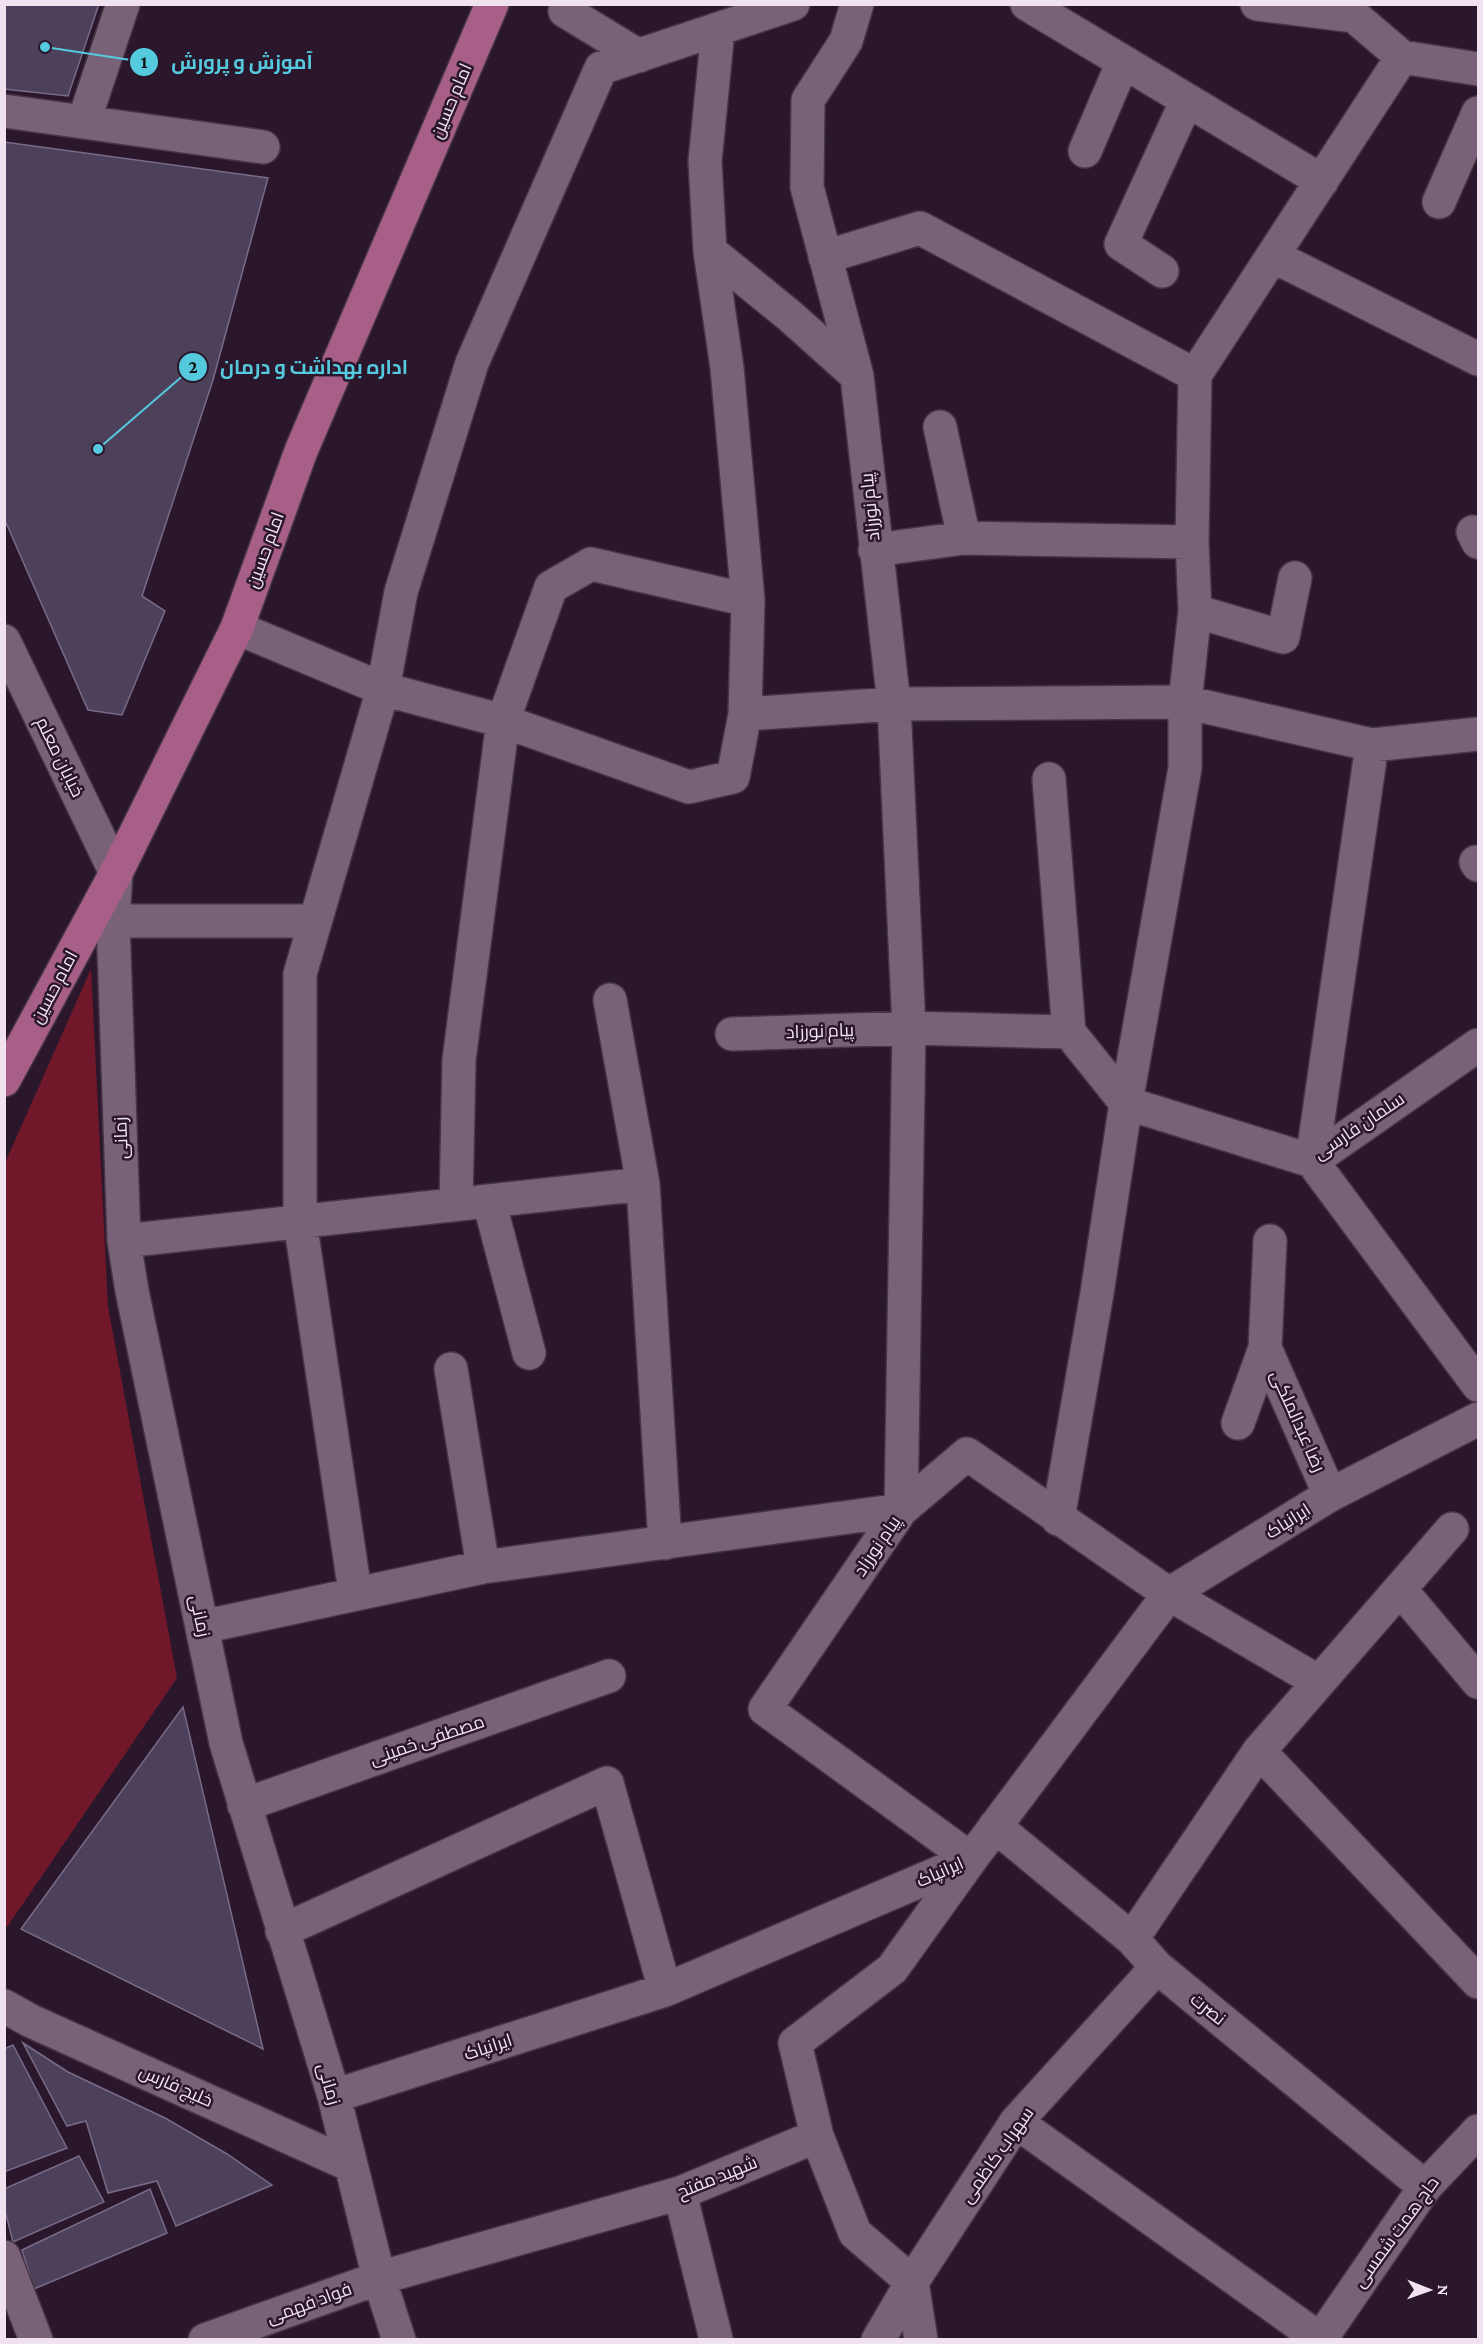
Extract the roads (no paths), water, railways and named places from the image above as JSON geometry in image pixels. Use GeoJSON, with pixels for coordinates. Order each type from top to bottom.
{"type":"FeatureCollection","features":[{"type":"Feature","properties":{"kind":"main road","name":"امام حسین"},"geometry":{"type":"LineString","coordinates":[[4,1080],[116,873],[237,628],[301,451],[492,4]]}},
{"type":"Feature","properties":{"kind":"street"},"geometry":{"type":"LineString","coordinates":[[84,121],[123,4]]}},
{"type":"Feature","properties":{"kind":"street"},"geometry":{"type":"LineString","coordinates":[[355,1593],[300,1221],[300,974],[383,689],[401,592],[472,363],[601,68],[793,4]]}},
{"type":"Feature","properties":{"kind":"street","name":"پیام نورزاد"},"geometry":{"type":"LineString","coordinates":[[857,4],[846,41],[808,100],[807,187],[857,376],[894,704],[909,1028],[901,1510],[765,1709],[971,1859]]}},
{"type":"Feature","properties":{"kind":"street"},"geometry":{"type":"LineString","coordinates":[[1027,4],[1322,181]]}},
{"type":"Feature","properties":{"kind":"street"},"geometry":{"type":"LineString","coordinates":[[1257,4],[1354,16],[1402,57],[1479,69]]}},
{"type":"Feature","properties":{"kind":"street"},"geometry":{"type":"LineString","coordinates":[[565,11],[639,56]]}},
{"type":"Feature","properties":{"kind":"street"},"geometry":{"type":"LineString","coordinates":[[237,628],[383,689],[502,721],[689,788],[733,777],[745,714],[748,600],[727,368],[710,251],[705,161],[718,30]]}},
{"type":"Feature","properties":{"kind":"street"},"geometry":{"type":"LineString","coordinates":[[1058,1519],[1097,1293],[1126,1103],[1185,768],[1185,702],[1195,611],[1192,542],[1195,375],[1402,57]]}},
{"type":"Feature","properties":{"kind":"street"},"geometry":{"type":"LineString","coordinates":[[1086,151],[1123,62]]}},
{"type":"Feature","properties":{"kind":"street"},"geometry":{"type":"LineString","coordinates":[[1162,271],[1121,244],[1187,100]]}},
{"type":"Feature","properties":{"kind":"street"},"geometry":{"type":"LineString","coordinates":[[4,111],[263,147]]}},
{"type":"Feature","properties":{"kind":"street"},"geometry":{"type":"LineString","coordinates":[[1439,202],[1479,113]]}},
{"type":"Feature","properties":{"kind":"street"},"geometry":{"type":"LineString","coordinates":[[825,257],[920,228],[1195,375]]}},
{"type":"Feature","properties":{"kind":"street"},"geometry":{"type":"LineString","coordinates":[[710,251],[790,316],[857,376]]}},
{"type":"Feature","properties":{"kind":"street"},"geometry":{"type":"LineString","coordinates":[[1273,256],[1479,359]]}},
{"type":"Feature","properties":{"kind":"street"},"geometry":{"type":"LineString","coordinates":[[940,427],[964,538]]}},
{"type":"Feature","properties":{"kind":"street"},"geometry":{"type":"LineString","coordinates":[[875,550],[964,538],[1192,542]]}},
{"type":"Feature","properties":{"kind":"street"},"geometry":{"type":"LineString","coordinates":[[456,1204],[459,1060],[502,721],[551,587],[591,564],[748,600]]}},
{"type":"Feature","properties":{"kind":"street"},"geometry":{"type":"LineString","coordinates":[[1195,611],[1283,638],[1295,578]]}},
{"type":"Feature","properties":{"kind":"street","name":"خیابان معلم"},"geometry":{"type":"LineString","coordinates":[[4,641],[116,873]]}},
{"type":"Feature","properties":{"kind":"street"},"geometry":{"type":"LineString","coordinates":[[745,714],[894,704],[1185,702],[1372,745],[1479,734]]}},
{"type":"Feature","properties":{"kind":"street"},"geometry":{"type":"LineString","coordinates":[[1372,745],[1312,1161],[1479,1385]]}},
{"type":"Feature","properties":{"kind":"street"},"geometry":{"type":"LineString","coordinates":[[1048,778],[1069,1032],[1126,1103]]}},
{"type":"Feature","properties":{"kind":"street","name":"زمانی"},"geometry":{"type":"LineString","coordinates":[[116,873],[114,921],[124,1241],[132,1291],[226,1743],[334,2096],[348,2164],[378,2278],[399,2340]]}},
{"type":"Feature","properties":{"kind":"street"},"geometry":{"type":"LineString","coordinates":[[114,921],[314,921]]}},
{"type":"Feature","properties":{"kind":"street"},"geometry":{"type":"LineString","coordinates":[[610,1000],[643,1184],[665,1543]]}},
{"type":"Feature","properties":{"kind":"street"},"geometry":{"type":"LineString","coordinates":[[909,1028],[1069,1032]]}},
{"type":"Feature","properties":{"kind":"street","name":"پیام نورزاد"},"geometry":{"type":"LineString","coordinates":[[732,1034],[909,1028]]}},
{"type":"Feature","properties":{"kind":"street","name":"سلمان فارسی"},"geometry":{"type":"LineString","coordinates":[[1126,1103],[1312,1161],[1479,1045]]}},
{"type":"Feature","properties":{"kind":"street"},"geometry":{"type":"LineString","coordinates":[[124,1241],[643,1184]]}},
{"type":"Feature","properties":{"kind":"street"},"geometry":{"type":"LineString","coordinates":[[489,1201],[529,1353]]}},
{"type":"Feature","properties":{"kind":"street","name":"رضا عبدالملکی"},"geometry":{"type":"LineString","coordinates":[[1238,1423],[1265,1348],[1270,1241]]}},
{"type":"Feature","properties":{"kind":"street","name":"رضا عبدالملکی"},"geometry":{"type":"LineString","coordinates":[[1265,1348],[1330,1495]]}},
{"type":"Feature","properties":{"kind":"street"},"geometry":{"type":"LineString","coordinates":[[451,1369],[483,1567]]}},
{"type":"Feature","properties":{"kind":"street","name":"ایرانپاک"},"geometry":{"type":"LineString","coordinates":[[334,2096],[665,1990],[971,1859],[1168,1594],[1330,1495],[1479,1419]]}},
{"type":"Feature","properties":{"kind":"street"},"geometry":{"type":"LineString","coordinates":[[202,1626],[483,1567],[901,1510],[967,1454],[1168,1594],[1319,1682]]}},
{"type":"Feature","properties":{"kind":"street"},"geometry":{"type":"LineString","coordinates":[[1131,1939],[1259,1751],[1452,1529]]}},
{"type":"Feature","properties":{"kind":"street"},"geometry":{"type":"LineString","coordinates":[[1400,1589],[1479,1682]]}},
{"type":"Feature","properties":{"kind":"street","name":"مصطفی خمینی"},"geometry":{"type":"LineString","coordinates":[[244,1805],[609,1676]]}},
{"type":"Feature","properties":{"kind":"street"},"geometry":{"type":"LineString","coordinates":[[1259,1751],[1479,1982]]}},
{"type":"Feature","properties":{"kind":"street"},"geometry":{"type":"LineString","coordinates":[[282,1931],[607,1783],[665,1990]]}},
{"type":"Feature","properties":{"kind":"street","name":"نصرت"},"geometry":{"type":"LineString","coordinates":[[995,1826],[1131,1939],[1157,1966],[1425,2187]]}},
{"type":"Feature","properties":{"kind":"street"},"geometry":{"type":"LineString","coordinates":[[921,2340],[912,2282],[855,2233],[817,2136],[795,2043],[892,1969],[971,1859]]}},
{"type":"Feature","properties":{"kind":"street","name":"سهراب کاظمی"},"geometry":{"type":"LineString","coordinates":[[912,2282],[1016,2122],[1157,1966]]}},
{"type":"Feature","properties":{"kind":"street","name":"خلیج فارس"},"geometry":{"type":"LineString","coordinates":[[4,2006],[31,2021],[348,2164]]}},
{"type":"Feature","properties":{"kind":"street"},"geometry":{"type":"LineString","coordinates":[[1016,2122],[1321,2339]]}},
{"type":"Feature","properties":{"kind":"street","name":"حاج همت شمسی"},"geometry":{"type":"LineString","coordinates":[[1321,2339],[1425,2187],[1479,2131]]}},
{"type":"Feature","properties":{"kind":"street","name":"شهید مفتح"},"geometry":{"type":"LineString","coordinates":[[378,2278],[680,2193],[817,2136]]}},
{"type":"Feature","properties":{"kind":"street"},"geometry":{"type":"LineString","coordinates":[[680,2193],[716,2339]]}},
{"type":"Feature","properties":{"kind":"street"},"geometry":{"type":"LineString","coordinates":[[4,2257],[36,2340]]}},
{"type":"Feature","properties":{"kind":"street","name":"فواد فهمی"},"geometry":{"type":"LineString","coordinates":[[205,2340],[378,2278]]}},
{"type":"Feature","properties":{"kind":"street"},"geometry":{"type":"LineString","coordinates":[[878,2340],[912,2282]]}},
{"type":"Feature","properties":{"kind":"place","name":"آموزش و پرورش"},"geometry":{"type":"Point","coordinates":[45,47]}},
{"type":"Feature","properties":{"kind":"place","name":"اداره بهداشت و درمان"},"geometry":{"type":"Point","coordinates":[98,449]}}]}
